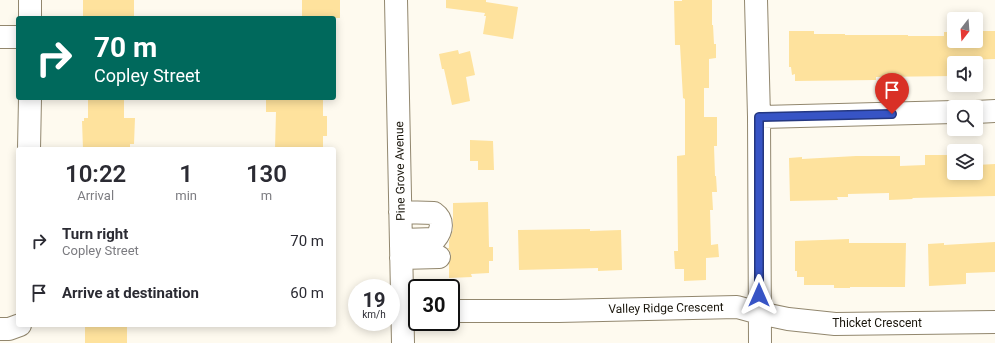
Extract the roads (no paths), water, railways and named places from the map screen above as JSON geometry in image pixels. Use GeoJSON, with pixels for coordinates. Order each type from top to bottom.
{"type":"FeatureCollection","features":[{"type":"Feature","properties":{"kind":"street"},"geometry":{"type":"LineString","coordinates":[[30,0],[30,16]]}},
{"type":"Feature","properties":{"kind":"street","name":"Pine Grove Avenue"},"geometry":{"type":"LineString","coordinates":[[396,0],[401,249],[408,296]]}},
{"type":"Feature","properties":{"kind":"street"},"geometry":{"type":"LineString","coordinates":[[756,0],[759,117],[760,343]]}},
{"type":"Feature","properties":{"kind":"street"},"geometry":{"type":"LineString","coordinates":[[0,37],[16,38]]}},
{"type":"Feature","properties":{"kind":"street"},"geometry":{"type":"LineString","coordinates":[[29,147],[30,100]]}},
{"type":"Feature","properties":{"kind":"street"},"geometry":{"type":"LineString","coordinates":[[983,112],[995,111]]}},
{"type":"Feature","properties":{"kind":"street"},"geometry":{"type":"LineString","coordinates":[[759,117],[947,112]]}},
{"type":"Feature","properties":{"kind":"street"},"geometry":{"type":"LineString","coordinates":[[400,212],[434,213],[440,220],[441,228],[435,239],[401,249]]}},
{"type":"Feature","properties":{"kind":"street"},"geometry":{"type":"LineString","coordinates":[[401,249],[439,257]]}},
{"type":"Feature","properties":{"kind":"street","name":"Valley Ridge Crescent"},"geometry":{"type":"LineString","coordinates":[[460,311],[737,307],[759,313]]}},
{"type":"Feature","properties":{"kind":"street","name":"Thicket Crescent"},"geometry":{"type":"LineString","coordinates":[[759,313],[834,324],[995,322]]}},
{"type":"Feature","properties":{"kind":"street","name":"Pine Grove Avenue"},"geometry":{"type":"LineString","coordinates":[[403,343],[408,319]]}},
{"type":"Feature","properties":{"kind":"street"},"geometry":{"type":"LineString","coordinates":[[0,329],[9,329],[16,326]]}}]}
